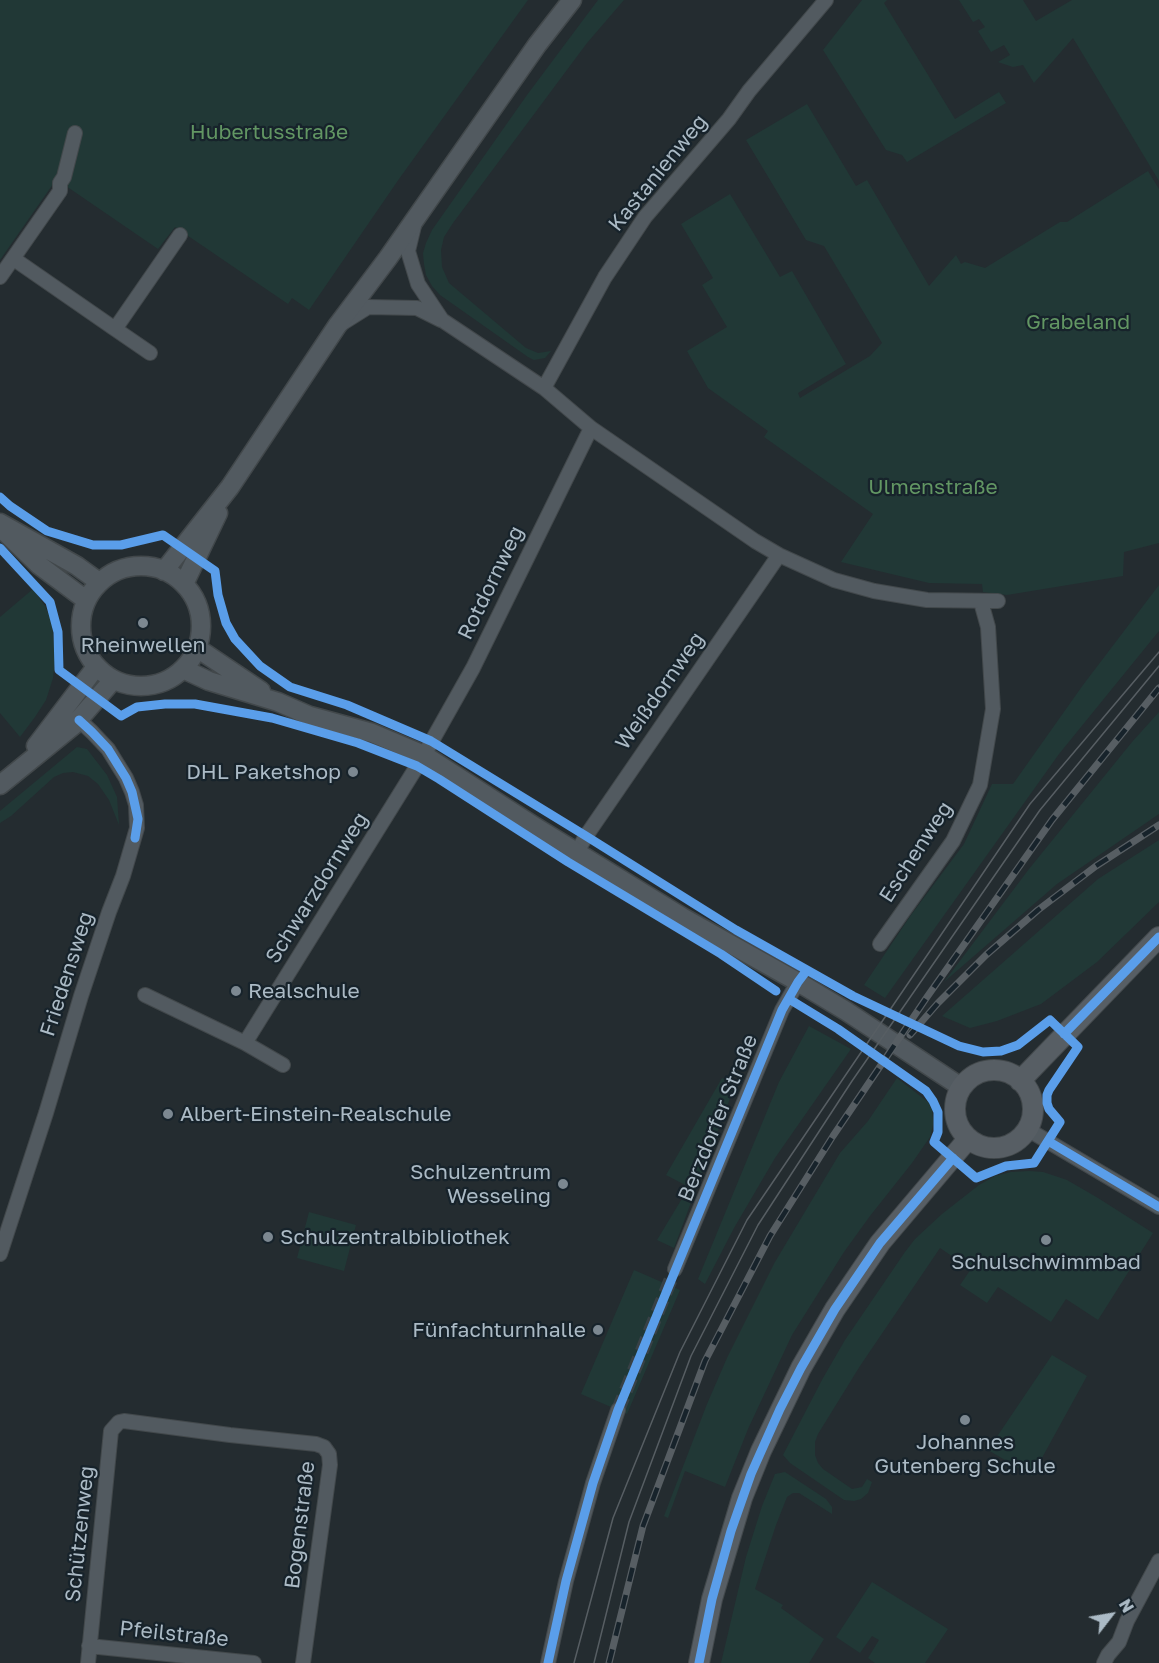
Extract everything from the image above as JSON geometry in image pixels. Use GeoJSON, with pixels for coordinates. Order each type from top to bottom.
{"type":"FeatureCollection","features":[{"type":"Feature","properties":{"kind":"main road"},"geometry":{"type":"LineString","coordinates":[[1020,1081],[1159,937]]}},
{"type":"Feature","properties":{"kind":"main road"},"geometry":{"type":"LineString","coordinates":[[990,1070],[1012,1074],[1020,1081],[1027,1088],[1033,1104],[1033,1113],[1028,1129],[1020,1138],[1011,1145],[1000,1148],[988,1148],[968,1139],[959,1128],[954,1114],[955,1100],[961,1087],[979,1073],[990,1070]]}},
{"type":"Feature","properties":{"kind":"main road"},"geometry":{"type":"LineString","coordinates":[[699,1663],[712,1599],[742,1498],[761,1450],[796,1378],[835,1309],[880,1243],[968,1139]]}},
{"type":"Feature","properties":{"kind":"street"},"geometry":{"type":"LineString","coordinates":[[165,571],[230,487],[337,326],[417,218],[537,45],[572,0]]}},
{"type":"Feature","properties":{"kind":"street","name":"Kastanienweg"},"geometry":{"type":"LineString","coordinates":[[544,388],[605,277],[645,217],[826,0]]}},
{"type":"Feature","properties":{"kind":"street"},"geometry":{"type":"LineString","coordinates":[[0,277],[60,191],[60,183],[64,177],[75,133]]}},
{"type":"Feature","properties":{"kind":"street"},"geometry":{"type":"LineString","coordinates":[[417,218],[408,251],[417,284],[442,320]]}},
{"type":"Feature","properties":{"kind":"street"},"geometry":{"type":"LineString","coordinates":[[115,329],[180,235]]}},
{"type":"Feature","properties":{"kind":"street"},"geometry":{"type":"LineString","coordinates":[[14,259],[150,353]]}},
{"type":"Feature","properties":{"kind":"street"},"geometry":{"type":"LineString","coordinates":[[337,326],[368,308],[417,309],[442,320],[544,388],[591,428],[755,541],[779,555],[834,580],[874,591],[927,600],[998,601]]}},
{"type":"Feature","properties":{"kind":"street","name":"Rotdornweg"},"geometry":{"type":"LineString","coordinates":[[424,755],[473,668],[591,428]]}},
{"type":"Feature","properties":{"kind":"street"},"geometry":{"type":"LineString","coordinates":[[184,584],[198,559],[230,487]]}},
{"type":"Feature","properties":{"kind":"street"},"geometry":{"type":"LineString","coordinates":[[0,523],[77,566],[99,582]]}},
{"type":"Feature","properties":{"kind":"street"},"geometry":{"type":"LineString","coordinates":[[0,528],[39,565],[86,600]]}},
{"type":"Feature","properties":{"kind":"street","name":"Weißdornweg"},"geometry":{"type":"LineString","coordinates":[[577,852],[779,555]]}},
{"type":"Feature","properties":{"kind":"street"},"geometry":{"type":"LineString","coordinates":[[129,567],[153,567],[165,571],[184,584],[200,614],[200,637],[194,656],[174,676],[155,685],[134,686],[113,680],[96,668],[87,653],[80,624],[86,600],[99,582],[117,570],[129,567]]}},
{"type":"Feature","properties":{"kind":"street","name":"Eschenweg"},"geometry":{"type":"LineString","coordinates":[[880,944],[953,841],[980,785],[993,709],[988,627],[981,602]]}},
{"type":"Feature","properties":{"kind":"street"},"geometry":{"type":"LineString","coordinates":[[197,648],[278,702]]}},
{"type":"Feature","properties":{"kind":"street"},"geometry":{"type":"LineString","coordinates":[[19,769],[96,668]]}},
{"type":"Feature","properties":{"kind":"street"},"geometry":{"type":"LineString","coordinates":[[183,669],[209,681],[278,702],[310,716],[372,733],[424,755],[682,917],[798,982],[961,1087]]}},
{"type":"Feature","properties":{"kind":"street"},"geometry":{"type":"LineString","coordinates":[[0,785],[79,720],[113,680]]}},
{"type":"Feature","properties":{"kind":"street","name":"Friedensweg"},"geometry":{"type":"LineString","coordinates":[[0,1254],[137,828],[136,806],[126,778],[108,750],[79,720]]}},
{"type":"Feature","properties":{"kind":"street","name":"Schwarzdornweg"},"geometry":{"type":"LineString","coordinates":[[245,1043],[424,755]]}},
{"type":"Feature","properties":{"kind":"street","name":"Berzdorfer Straße"},"geometry":{"type":"LineString","coordinates":[[675,1269],[782,1010],[798,982]]}},
{"type":"Feature","properties":{"kind":"street"},"geometry":{"type":"LineString","coordinates":[[145,995],[245,1043],[283,1065]]}},
{"type":"Feature","properties":{"kind":"street"},"geometry":{"type":"LineString","coordinates":[[1028,1129],[1159,1207]]}},
{"type":"Feature","properties":{"kind":"street"},"geometry":{"type":"LineString","coordinates":[[548,1663],[572,1559],[593,1483],[618,1410]]}},
{"type":"Feature","properties":{"kind":"street","name":"Schützenweg"},"geometry":{"type":"LineString","coordinates":[[88,1663],[111,1431],[118,1422],[129,1421]]}},
{"type":"Feature","properties":{"kind":"street","name":"Bogenstraße"},"geometry":{"type":"LineString","coordinates":[[129,1421],[316,1444],[324,1447],[329,1454],[330,1465],[303,1663]]}},
{"type":"Feature","properties":{"kind":"street"},"geometry":{"type":"LineString","coordinates":[[1104,1663],[1119,1641],[1127,1620],[1159,1561]]}},
{"type":"Feature","properties":{"kind":"street","name":"Pfeilstraße"},"geometry":{"type":"LineString","coordinates":[[89,1646],[254,1663]]}},
{"type":"Feature","properties":{"kind":"green space","name":"Hubertusstraße"},"geometry":{"type":"Polygon","coordinates":[[[0,0],[528,0],[399,179],[309,310],[292,298],[288,304],[175,227],[158,249],[66,186],[60,174],[0,260],[0,0]]]}},
{"type":"Feature","properties":{"kind":"green space"},"geometry":{"type":"Polygon","coordinates":[[[598,0],[624,0],[587,43],[453,223],[444,237],[441,250],[442,267],[449,283],[526,348],[538,353],[551,351],[545,358],[534,360],[440,295],[426,275],[423,253],[432,230],[527,95],[598,0]]]}},
{"type":"Feature","properties":{"kind":"green space"},"geometry":{"type":"Polygon","coordinates":[[[862,0],[887,0],[884,3],[955,119],[999,92],[1006,103],[907,162],[902,155],[886,150],[823,50],[862,0]]]}},
{"type":"Feature","properties":{"kind":"green space"},"geometry":{"type":"Polygon","coordinates":[[[959,0],[1023,0],[1036,21],[1072,0],[1159,0],[1159,181],[1073,38],[1034,83],[1023,65],[1013,67],[998,62],[1010,55],[1004,45],[991,52],[978,31],[985,27],[979,19],[973,22],[959,0]]]}},
{"type":"Feature","properties":{"kind":"green space"},"geometry":{"type":"Polygon","coordinates":[[[807,104],[856,186],[867,180],[929,286],[956,255],[961,264],[965,262],[985,268],[1060,222],[1067,222],[1148,171],[1159,189],[1159,543],[1124,552],[1123,576],[1007,595],[983,592],[982,584],[929,583],[841,562],[873,514],[764,437],[768,431],[708,388],[687,351],[727,327],[702,285],[713,278],[681,224],[730,194],[780,277],[792,271],[846,364],[798,393],[800,398],[870,356],[882,343],[824,246],[806,240],[746,140],[807,104]]]}},
{"type":"Feature","properties":{"kind":"green space"},"geometry":{"type":"Polygon","coordinates":[[[1159,585],[1159,631],[1059,754],[885,998],[864,985],[911,915],[964,844],[992,784],[1013,784],[1083,685],[1159,585]]]}},
{"type":"Feature","properties":{"kind":"green space"},"geometry":{"type":"Polygon","coordinates":[[[33,589],[45,606],[52,623],[55,658],[53,678],[46,700],[20,737],[0,713],[0,617],[33,589]]]}},
{"type":"Feature","properties":{"kind":"green space"},"geometry":{"type":"Polygon","coordinates":[[[1159,712],[1159,814],[1057,884],[944,982],[1029,869],[1159,712]]]}},
{"type":"Feature","properties":{"kind":"green space"},"geometry":{"type":"Polygon","coordinates":[[[77,747],[87,749],[107,775],[117,797],[119,825],[109,800],[98,784],[88,776],[73,772],[54,777],[11,816],[0,823],[0,811],[77,747]]]}},
{"type":"Feature","properties":{"kind":"green space"},"geometry":{"type":"Polygon","coordinates":[[[1159,840],[1159,902],[1097,962],[1041,1004],[997,1021],[970,1028],[942,1016],[1098,879],[1159,840]]]}},
{"type":"Feature","properties":{"kind":"green space"},"geometry":{"type":"Polygon","coordinates":[[[809,1026],[851,1049],[775,1158],[734,1228],[705,1284],[698,1279],[779,1082],[809,1026]]]}},
{"type":"Feature","properties":{"kind":"green space"},"geometry":{"type":"Polygon","coordinates":[[[722,1078],[735,1085],[674,1248],[657,1240],[689,1187],[666,1175],[722,1078]]]}},
{"type":"Feature","properties":{"kind":"green space"},"geometry":{"type":"Polygon","coordinates":[[[897,1078],[928,1102],[933,1120],[930,1137],[844,1252],[792,1335],[748,1429],[725,1487],[685,1471],[668,1518],[664,1516],[727,1358],[775,1262],[840,1153],[868,1121],[897,1078]]]}},
{"type":"Feature","properties":{"kind":"green space","name":"Schulschwimmbad"},"geometry":{"type":"Polygon","coordinates":[[[1029,1171],[1043,1172],[1067,1180],[1153,1233],[1098,1320],[1066,1299],[1051,1322],[998,1287],[987,1303],[960,1285],[971,1269],[940,1248],[860,1366],[818,1434],[815,1442],[815,1455],[823,1469],[852,1489],[862,1487],[867,1479],[872,1482],[868,1493],[861,1499],[844,1500],[790,1463],[783,1455],[823,1378],[845,1340],[915,1239],[979,1185],[995,1176],[1029,1171]]]}},
{"type":"Feature","properties":{"kind":"green space"},"geometry":{"type":"Polygon","coordinates":[[[309,1212],[356,1225],[344,1271],[297,1258],[309,1212]]]}},
{"type":"Feature","properties":{"kind":"green space","name":"Fünfachturnhalle"},"geometry":{"type":"Polygon","coordinates":[[[634,1270],[680,1290],[627,1414],[581,1394],[634,1270]]]}},
{"type":"Feature","properties":{"kind":"green space"},"geometry":{"type":"Polygon","coordinates":[[[1052,1355],[1087,1376],[1032,1476],[988,1450],[1052,1355]]]}},
{"type":"Feature","properties":{"kind":"green space"},"geometry":{"type":"Polygon","coordinates":[[[785,1472],[826,1499],[832,1507],[832,1514],[799,1493],[793,1493],[787,1497],[755,1589],[783,1605],[781,1608],[824,1639],[809,1663],[721,1663],[746,1557],[762,1506],[775,1474],[785,1472]]]}},
{"type":"Feature","properties":{"kind":"green space"},"geometry":{"type":"Polygon","coordinates":[[[872,1582],[948,1629],[925,1663],[875,1663],[868,1658],[879,1640],[872,1636],[860,1653],[836,1637],[872,1582]]]}},
{"type":"Feature","properties":{"kind":"tunnel"},"geometry":{"type":"LineString","coordinates":[[618,1410],[675,1269]]}},
{"type":"Feature","properties":{"kind":"tram line"},"geometry":{"type":"LineString","coordinates":[[574,1663],[613,1518],[680,1352],[747,1220],[1030,804],[1159,652]]}},
{"type":"Feature","properties":{"kind":"tram line"},"geometry":{"type":"LineString","coordinates":[[594,1663],[629,1522],[691,1356],[758,1225],[852,1081],[1040,810],[1159,666]]}},
{"type":"Feature","properties":{"kind":"railway"},"geometry":{"type":"LineString","coordinates":[[609,1663],[643,1526],[705,1361],[770,1236],[833,1136],[927,997],[1052,820],[1159,688]]}},
{"type":"Feature","properties":{"kind":"railway"},"geometry":{"type":"LineString","coordinates":[[910,1035],[986,955],[1038,910],[1096,866],[1159,825]]}},
{"type":"Feature","properties":{"kind":"cycle path"},"geometry":{"type":"LineString","coordinates":[[0,497],[47,531],[93,545],[121,545],[163,535],[215,571],[218,595],[226,623],[235,639],[260,666],[290,687],[347,705],[431,741],[736,930],[853,996],[959,1046],[983,1052],[1001,1051],[1018,1045],[1050,1020],[1078,1047],[1047,1095],[1049,1109],[1060,1122],[1034,1163],[1006,1166],[976,1178],[934,1142],[938,1132],[938,1112],[926,1091],[838,1029],[789,999]]}},
{"type":"Feature","properties":{"kind":"cycle path"},"geometry":{"type":"LineString","coordinates":[[0,548],[50,602],[58,632],[59,670],[121,716],[137,707],[195,704],[272,718],[358,743],[417,766],[568,862],[721,954],[776,991]]}},
{"type":"Feature","properties":{"kind":"cycle path"},"geometry":{"type":"LineString","coordinates":[[79,720],[108,749],[126,778],[132,792],[138,819],[135,838]]}},
{"type":"Feature","properties":{"kind":"cycle path"},"geometry":{"type":"LineString","coordinates":[[1064,1034],[1159,937]]}},
{"type":"Feature","properties":{"kind":"cycle path"},"geometry":{"type":"LineString","coordinates":[[548,1663],[566,1581],[593,1483],[618,1410],[782,1010],[807,970]]}},
{"type":"Feature","properties":{"kind":"cycle path"},"geometry":{"type":"LineString","coordinates":[[1048,1141],[1159,1207]]}},
{"type":"Feature","properties":{"kind":"cycle path"},"geometry":{"type":"LineString","coordinates":[[699,1663],[712,1599],[731,1531],[751,1474],[780,1409],[835,1309],[880,1243],[953,1158]]}},
{"type":"Feature","properties":{"kind":"place","name":"Rheinwellen"},"geometry":{"type":"Point","coordinates":[143,623]}},
{"type":"Feature","properties":{"kind":"place","name":"DHL Paketshop"},"geometry":{"type":"Point","coordinates":[353,772]}},
{"type":"Feature","properties":{"kind":"place","name":"Realschule"},"geometry":{"type":"Point","coordinates":[236,991]}},
{"type":"Feature","properties":{"kind":"place","name":"Albert-Einstein-Realschule"},"geometry":{"type":"Point","coordinates":[168,1114]}},
{"type":"Feature","properties":{"kind":"place","name":"Schulzentrum Wesseling"},"geometry":{"type":"Point","coordinates":[563,1184]}},
{"type":"Feature","properties":{"kind":"place","name":"Schulzentralbibliothek"},"geometry":{"type":"Point","coordinates":[268,1237]}},
{"type":"Feature","properties":{"kind":"place","name":"Schulschwimmbad"},"geometry":{"type":"Point","coordinates":[1046,1240]}},
{"type":"Feature","properties":{"kind":"place","name":"Fünfachturnhalle"},"geometry":{"type":"Point","coordinates":[598,1330]}},
{"type":"Feature","properties":{"kind":"place","name":"Johannes Gutenberg Schule"},"geometry":{"type":"Point","coordinates":[965,1420]}},
{"type":"Feature","properties":{"kind":"park label","name":"Grabeland"},"geometry":{"type":"Point","coordinates":[1078,322]}},
{"type":"Feature","properties":{"kind":"park label","name":"Ulmenstraße"},"geometry":{"type":"Point","coordinates":[933,487]}}]}
